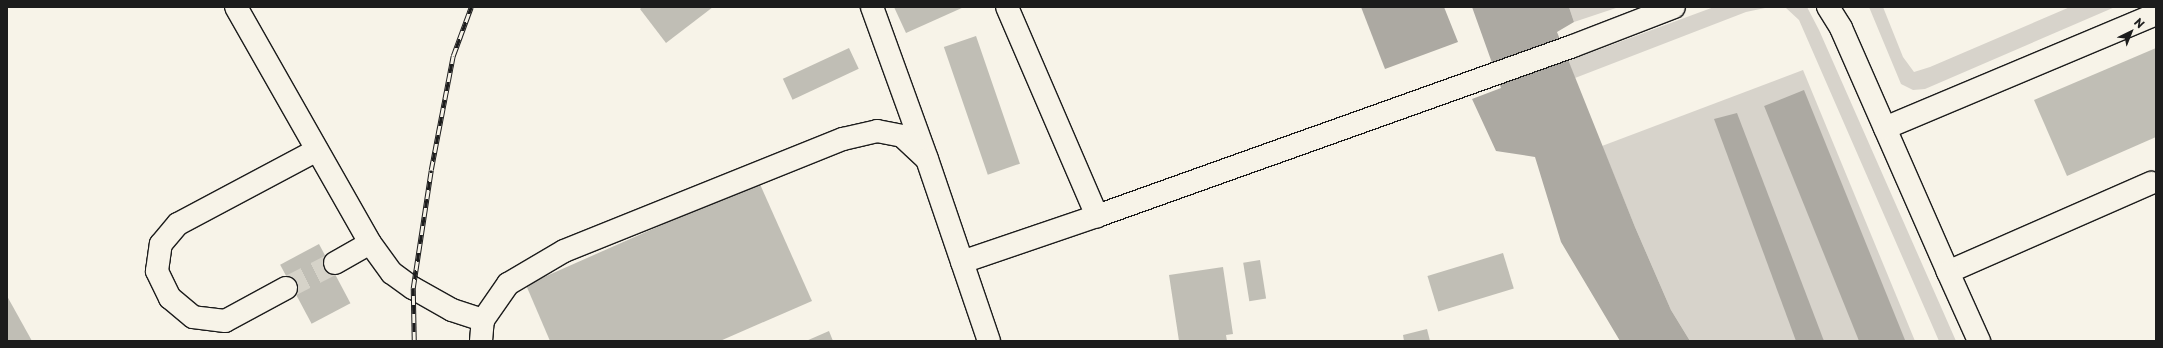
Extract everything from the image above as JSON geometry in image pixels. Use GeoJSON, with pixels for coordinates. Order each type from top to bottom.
{"type":"FeatureCollection","features":[{"type":"Feature","properties":{"kind":"street"},"geometry":{"type":"LineString","coordinates":[[236,7],[370,242],[392,273],[413,288],[452,310],[482,331],[508,284],[564,251],[843,138],[878,131],[902,136],[927,159]]}},
{"type":"Feature","properties":{"kind":"street"},"geometry":{"type":"LineString","coordinates":[[872,7],[927,159],[989,341]]}},
{"type":"Feature","properties":{"kind":"street"},"geometry":{"type":"LineString","coordinates":[[1007,7],[1097,216]]}},
{"type":"Feature","properties":{"kind":"street"},"geometry":{"type":"LineString","coordinates":[[962,262],[1097,216],[1573,46],[1674,7]]}},
{"type":"Feature","properties":{"kind":"street"},"geometry":{"type":"LineString","coordinates":[[1828,7],[1841,28],[1979,341]]}},
{"type":"Feature","properties":{"kind":"street"},"geometry":{"type":"LineString","coordinates":[[1885,128],[2156,14]]}},
{"type":"Feature","properties":{"kind":"street"},"geometry":{"type":"LineString","coordinates":[[286,288],[225,321],[193,318],[170,298],[157,271],[161,244],[178,224],[317,150]]}},
{"type":"Feature","properties":{"kind":"street"},"geometry":{"type":"LineString","coordinates":[[1948,272],[2151,183]]}},
{"type":"Feature","properties":{"kind":"street"},"geometry":{"type":"LineString","coordinates":[[335,263],[370,242]]}},
{"type":"Feature","properties":{"kind":"shaded area"},"geometry":{"type":"Polygon","coordinates":[[[1361,7],[1444,7],[1458,42],[1385,69],[1361,7]]]}},
{"type":"Feature","properties":{"kind":"shaded area"},"geometry":{"type":"Polygon","coordinates":[[[1472,7],[1569,7],[1574,22],[1557,32],[1635,227],[1671,310],[1690,341],[1620,341],[1561,242],[1535,157],[1496,151],[1472,99],[1501,88],[1472,7]]]}},
{"type":"Feature","properties":{"kind":"shaded area"},"geometry":{"type":"Polygon","coordinates":[[[1569,7],[1619,7],[1574,22],[1569,7]]]}},
{"type":"Feature","properties":{"kind":"shaded area"},"geometry":{"type":"Polygon","coordinates":[[[1714,7],[1807,7],[1819,30],[1956,341],[1939,341],[1799,20],[1786,8],[1765,8],[1746,12],[1575,78],[1568,61],[1714,7]]]}},
{"type":"Feature","properties":{"kind":"shaded area"},"geometry":{"type":"Polygon","coordinates":[[[1869,7],[1883,7],[1903,57],[1914,72],[1930,67],[2070,7],[2115,7],[1925,89],[1913,90],[1901,84],[1869,7]]]}},
{"type":"Feature","properties":{"kind":"shaded area"},"geometry":{"type":"Polygon","coordinates":[[[1803,70],[1915,341],[1690,341],[1671,310],[1602,146],[1803,70]]]}},
{"type":"Feature","properties":{"kind":"shaded area"},"geometry":{"type":"Polygon","coordinates":[[[1804,90],[1905,341],[1859,341],[1764,106],[1804,90]]]}},
{"type":"Feature","properties":{"kind":"shaded area"},"geometry":{"type":"Polygon","coordinates":[[[1737,113],[1824,341],[1796,341],[1714,119],[1737,113]]]}},
{"type":"Feature","properties":{"kind":"building"},"geometry":{"type":"Polygon","coordinates":[[[642,7],[713,7],[666,43],[640,9],[642,7]]]}},
{"type":"Feature","properties":{"kind":"building"},"geometry":{"type":"Polygon","coordinates":[[[894,7],[964,7],[906,33],[894,7]]]}},
{"type":"Feature","properties":{"kind":"building"},"geometry":{"type":"Polygon","coordinates":[[[976,36],[1020,164],[988,175],[944,47],[976,36]]]}},
{"type":"Feature","properties":{"kind":"building"},"geometry":{"type":"Polygon","coordinates":[[[849,48],[859,69],[793,100],[783,79],[849,48]]]}},
{"type":"Feature","properties":{"kind":"building"},"geometry":{"type":"Polygon","coordinates":[[[2156,48],[2156,137],[2067,176],[2034,100],[2156,48]]]}},
{"type":"Feature","properties":{"kind":"building"},"geometry":{"type":"Polygon","coordinates":[[[759,182],[812,301],[720,341],[550,341],[526,285],[759,182]]]}},
{"type":"Feature","properties":{"kind":"building"},"geometry":{"type":"Polygon","coordinates":[[[319,244],[350,303],[312,324],[280,265],[319,244]]]}},
{"type":"Feature","properties":{"kind":"building"},"geometry":{"type":"Polygon","coordinates":[[[1503,253],[1514,288],[1438,311],[1427,276],[1503,253]]]}},
{"type":"Feature","properties":{"kind":"building"},"geometry":{"type":"Polygon","coordinates":[[[1260,260],[1266,299],[1249,301],[1243,263],[1260,260]]]}},
{"type":"Feature","properties":{"kind":"building"},"geometry":{"type":"Polygon","coordinates":[[[1223,267],[1233,334],[1226,335],[1227,341],[1179,341],[1169,275],[1223,267]]]}},
{"type":"Feature","properties":{"kind":"building"},"geometry":{"type":"Polygon","coordinates":[[[7,296],[32,341],[7,341],[7,296]]]}},
{"type":"Feature","properties":{"kind":"building"},"geometry":{"type":"Polygon","coordinates":[[[1427,329],[1430,341],[1404,341],[1403,335],[1427,329]]]}},
{"type":"Feature","properties":{"kind":"building"},"geometry":{"type":"Polygon","coordinates":[[[829,331],[833,341],[806,341],[829,331]]]}},
{"type":"Feature","properties":{"kind":"tunnel"},"geometry":{"type":"LineString","coordinates":[[286,288],[335,263]]}},
{"type":"Feature","properties":{"kind":"railway"},"geometry":{"type":"LineString","coordinates":[[414,341],[413,288],[431,170],[453,56],[471,7]]}}]}
